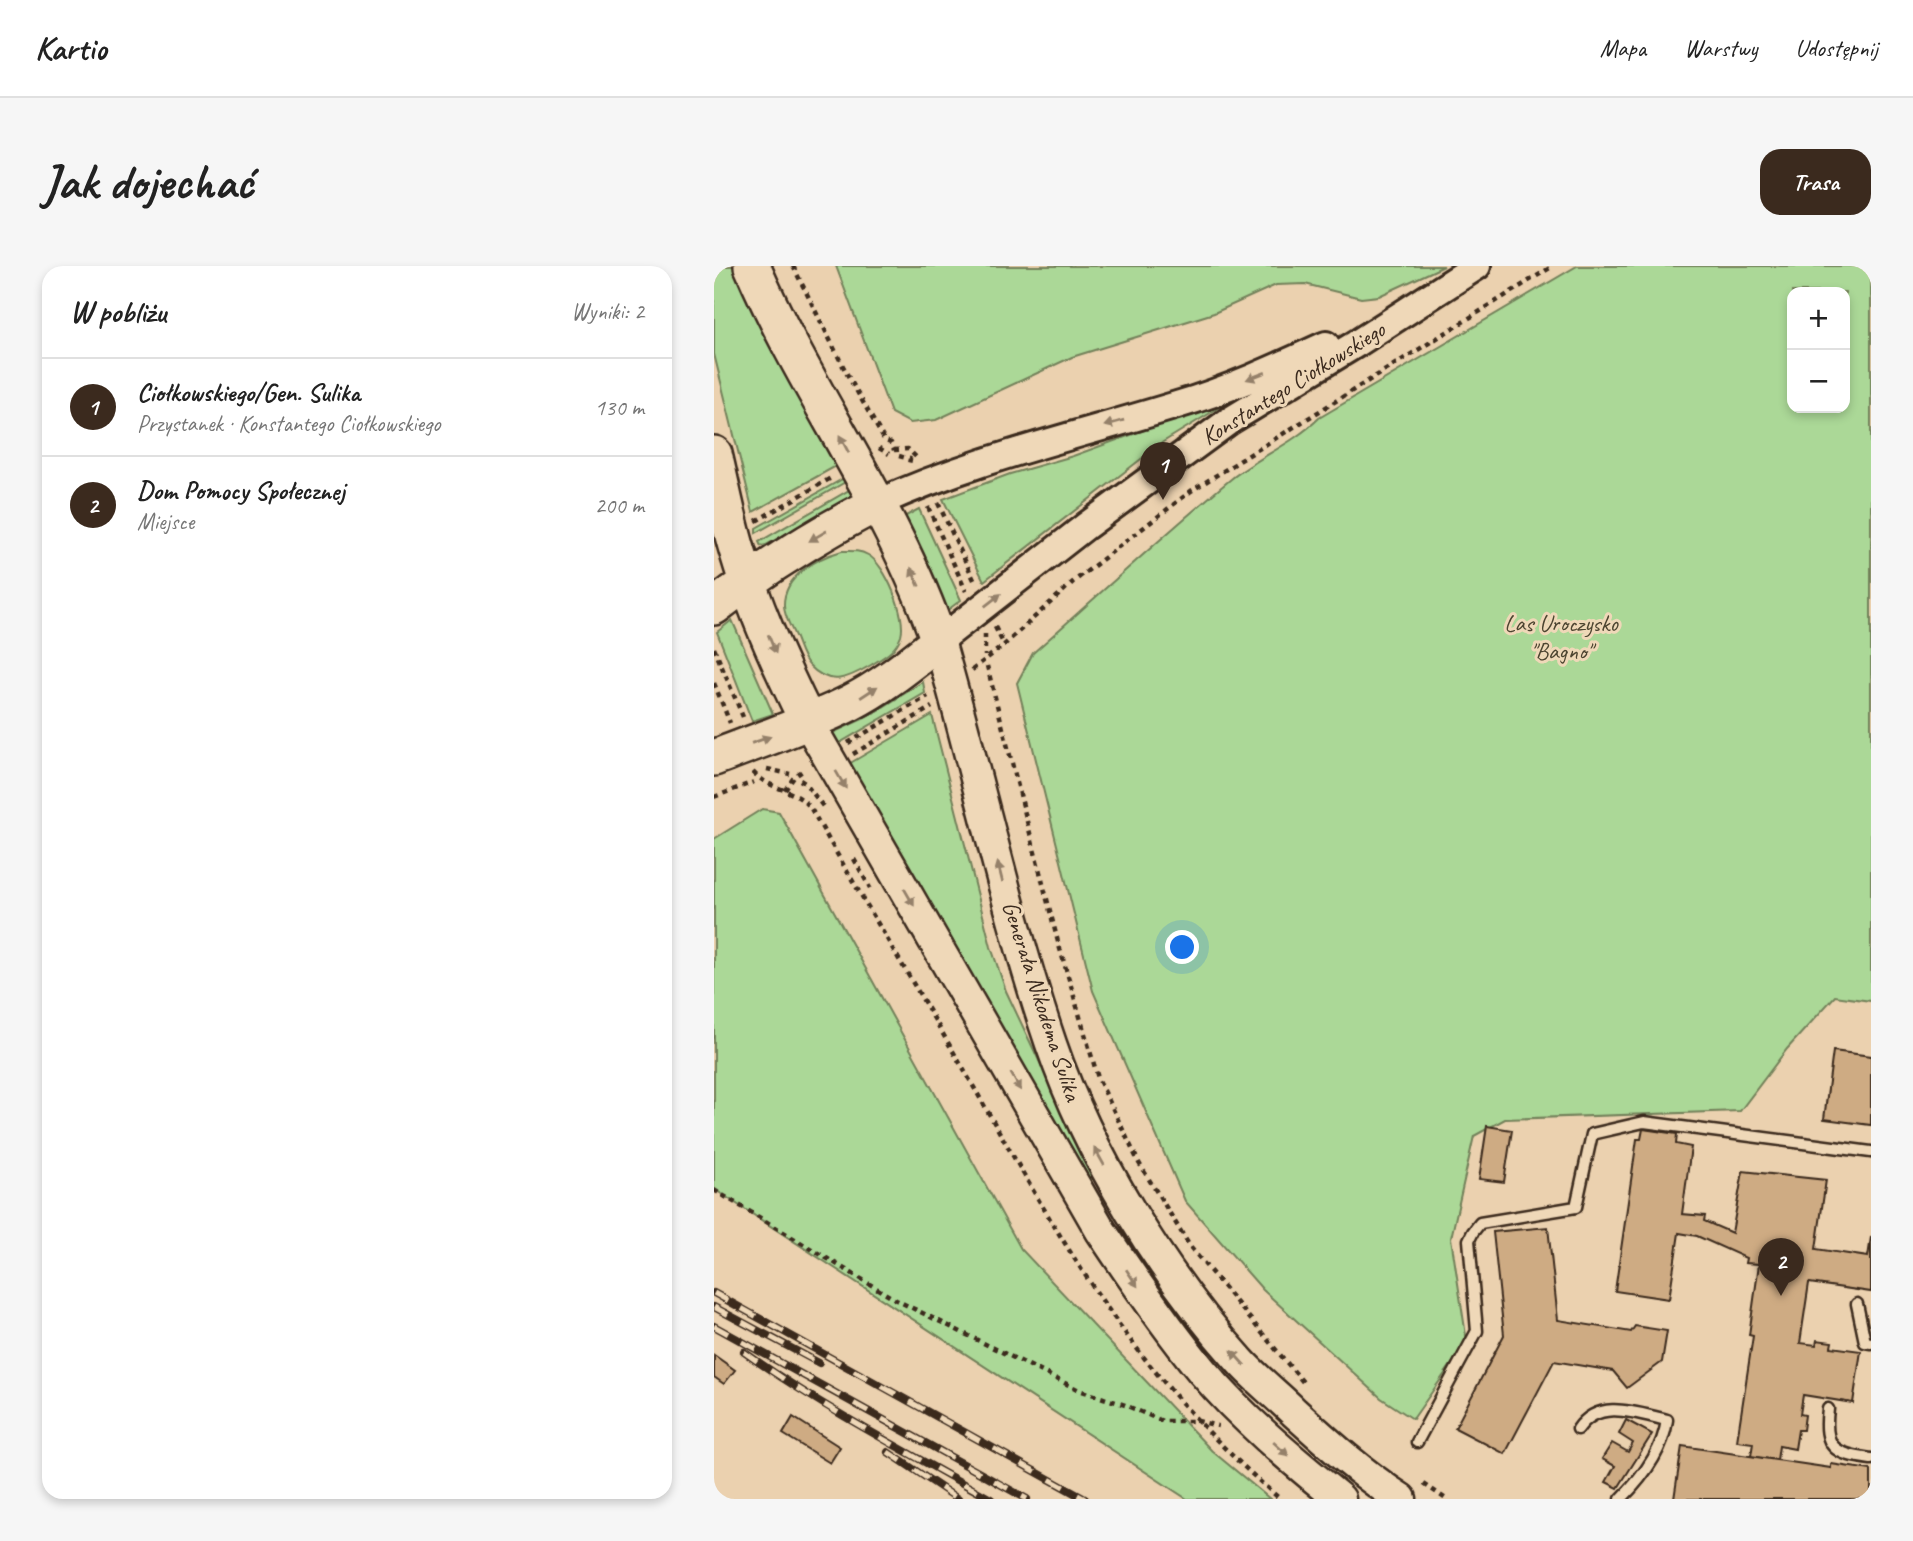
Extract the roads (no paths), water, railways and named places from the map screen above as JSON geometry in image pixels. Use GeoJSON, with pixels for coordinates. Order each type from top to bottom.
{"type":"FeatureCollection","features":[{"type":"Feature","properties":{"kind":"highway"},"geometry":{"type":"LineString","coordinates":[[714,758],[852,703],[902,670],[939,641],[915,577],[752,266]]}},
{"type":"Feature","properties":{"kind":"highway"},"geometry":{"type":"LineString","coordinates":[[714,454],[747,581],[786,678],[808,722]]}},
{"type":"Feature","properties":{"kind":"highway"},"geometry":{"type":"LineString","coordinates":[[714,607],[747,581],[800,546],[878,503]]}},
{"type":"Feature","properties":{"kind":"main road","name":"Generała Nikodema Sulika"},"geometry":{"type":"LineString","coordinates":[[939,641],[1021,951],[1051,1046],[1095,1149],[1132,1215],[1199,1312],[1241,1363],[1334,1449],[1411,1491]]}},
{"type":"Feature","properties":{"kind":"main road","name":"Generała Nikodema Sulika"},"geometry":{"type":"LineString","coordinates":[[808,722],[1101,1231],[1143,1294],[1203,1372],[1273,1443],[1340,1499]]}},
{"type":"Feature","properties":{"kind":"street","name":"Konstantego Ciołkowskiego"},"geometry":{"type":"LineString","coordinates":[[878,503],[1009,453],[1180,405],[1277,368],[1351,334],[1477,266]]}},
{"type":"Feature","properties":{"kind":"street","name":"Konstantego Ciołkowskiego"},"geometry":{"type":"LineString","coordinates":[[939,641],[1086,526],[1229,421],[1356,344],[1449,282]]}},
{"type":"Feature","properties":{"kind":"lane"},"geometry":{"type":"LineString","coordinates":[[1417,1442],[1477,1331],[1469,1240],[1473,1231],[1480,1223],[1576,1207],[1592,1134],[1644,1122],[1871,1152]]}},
{"type":"Feature","properties":{"kind":"lane"},"geometry":{"type":"LineString","coordinates":[[1857,1304],[1865,1342],[1871,1343]]}},
{"type":"Feature","properties":{"kind":"lane"},"geometry":{"type":"LineString","coordinates":[[1828,1409],[1825,1429],[1829,1441],[1843,1455],[1871,1459]]}},
{"type":"Feature","properties":{"kind":"lane"},"geometry":{"type":"LineString","coordinates":[[1578,1429],[1585,1419],[1599,1411],[1623,1411],[1667,1420],[1664,1439],[1652,1461],[1621,1499]]}},
{"type":"Feature","properties":{"kind":"railway"},"geometry":{"type":"LineString","coordinates":[[714,1293],[1085,1499]]}},
{"type":"Feature","properties":{"kind":"railway"},"geometry":{"type":"LineString","coordinates":[[714,1307],[819,1363]]}},
{"type":"Feature","properties":{"kind":"railway"},"geometry":{"type":"LineString","coordinates":[[714,1326],[1027,1499]]}},
{"type":"Feature","properties":{"kind":"railway"},"geometry":{"type":"LineString","coordinates":[[744,1352],[835,1411],[991,1499]]}},
{"type":"Feature","properties":{"kind":"railway"},"geometry":{"type":"LineString","coordinates":[[888,1452],[958,1499]]}},
{"type":"Feature","properties":{"kind":"place","name":"Ciołkowskiego/Gen. Sulika"},"geometry":{"type":"Point","coordinates":[1163,500]}},
{"type":"Feature","properties":{"kind":"place","name":"Dom Pomocy Społecznej"},"geometry":{"type":"Point","coordinates":[1781,1296]}},
{"type":"Feature","properties":{"kind":"park label","name":"Las Uroczysko \"Bagno\""},"geometry":{"type":"Point","coordinates":[1561,637]}}]}
